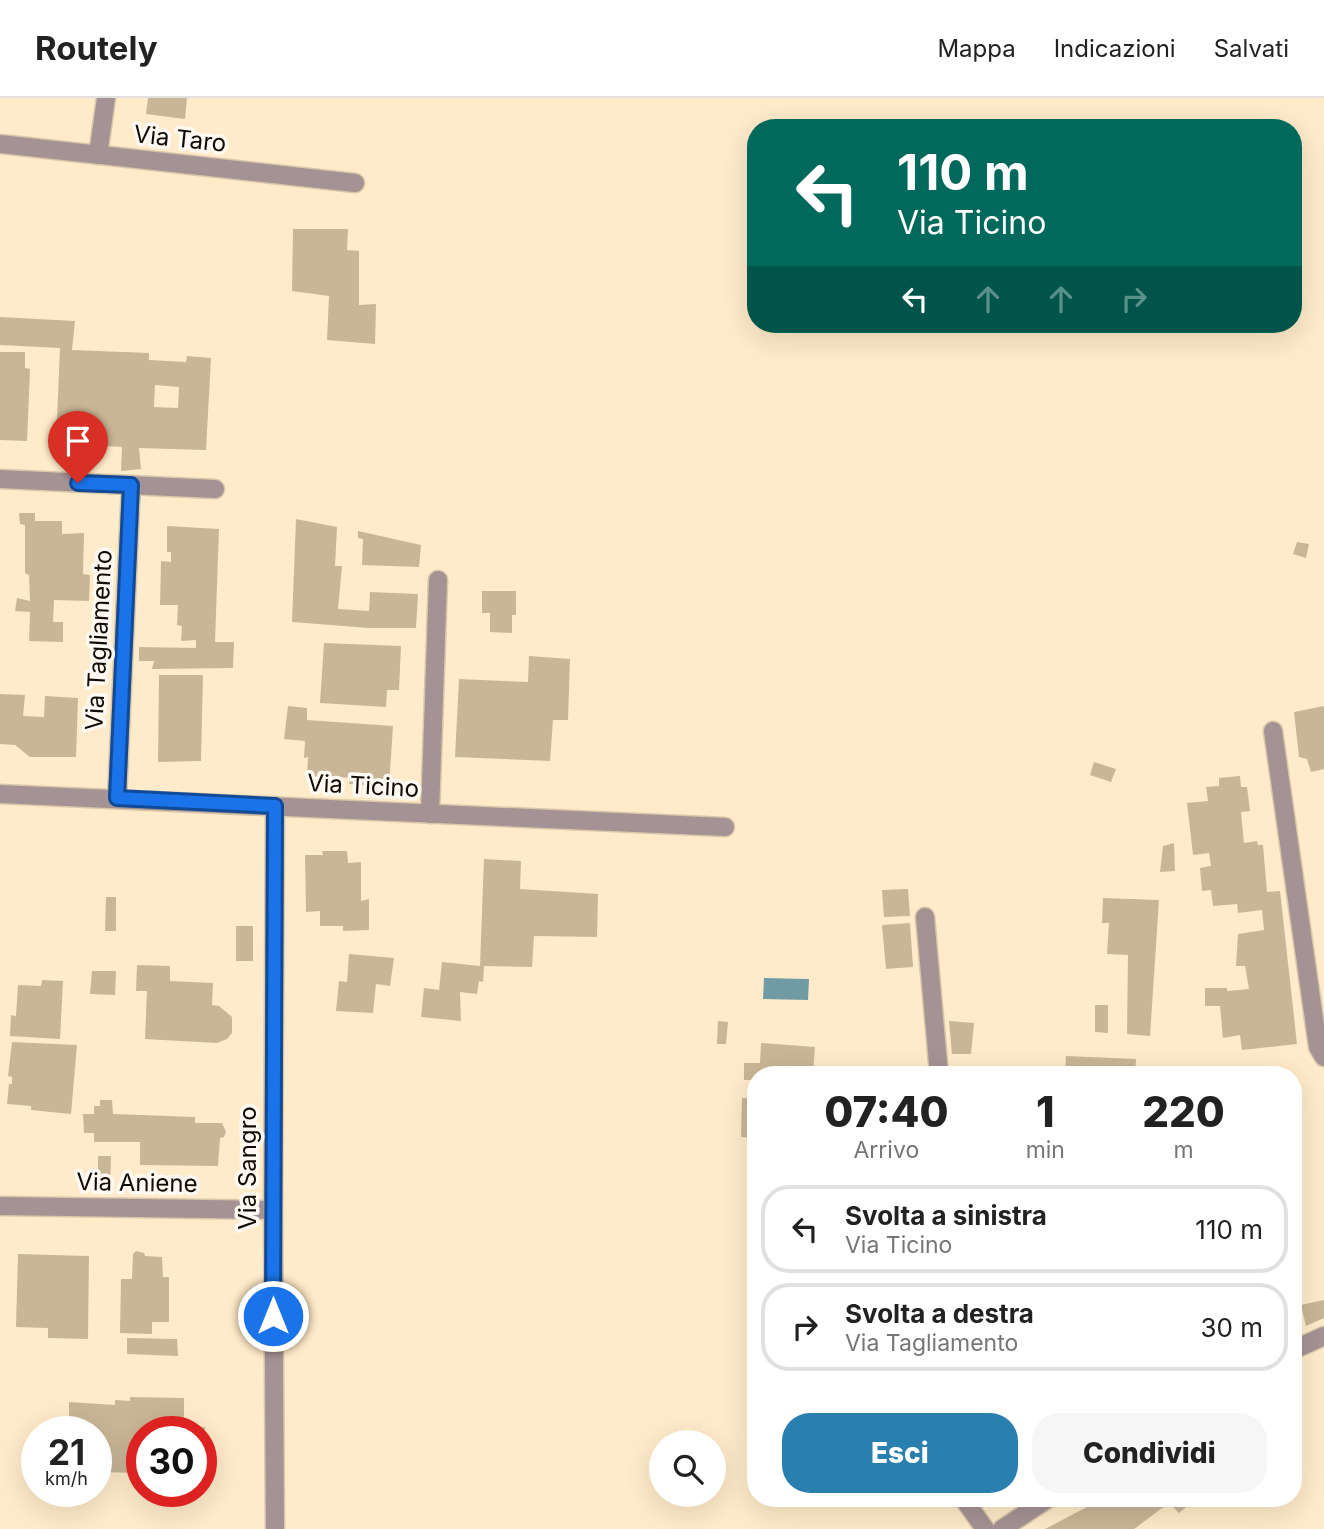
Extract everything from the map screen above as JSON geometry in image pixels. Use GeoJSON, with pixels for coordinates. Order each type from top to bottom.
{"type":"FeatureCollection","features":[{"type":"Feature","properties":{"kind":"street"},"geometry":{"type":"LineString","coordinates":[[98,155],[106,98]]}},
{"type":"Feature","properties":{"kind":"street","name":"Via Taro"},"geometry":{"type":"LineString","coordinates":[[0,144],[355,183]]}},
{"type":"Feature","properties":{"kind":"street"},"geometry":{"type":"LineString","coordinates":[[0,479],[215,489]]}},
{"type":"Feature","properties":{"kind":"street","name":"Via Tagliamento"},"geometry":{"type":"LineString","coordinates":[[117,798],[131,485]]}},
{"type":"Feature","properties":{"kind":"street"},"geometry":{"type":"LineString","coordinates":[[430,814],[438,580]]}},
{"type":"Feature","properties":{"kind":"street"},"geometry":{"type":"LineString","coordinates":[[1273,731],[1318,1047],[1324,1057]]}},
{"type":"Feature","properties":{"kind":"street","name":"Via Ticino"},"geometry":{"type":"LineString","coordinates":[[0,794],[724,827]]}},
{"type":"Feature","properties":{"kind":"street","name":"Via Sangro"},"geometry":{"type":"LineString","coordinates":[[275,806],[275,1529]]}},
{"type":"Feature","properties":{"kind":"street"},"geometry":{"type":"LineString","coordinates":[[925,916],[938,1066]]}},
{"type":"Feature","properties":{"kind":"street","name":"Via Aniene"},"geometry":{"type":"LineString","coordinates":[[0,1206],[273,1209]]}},
{"type":"Feature","properties":{"kind":"street"},"geometry":{"type":"LineString","coordinates":[[1302,1346],[1324,1336]]}},
{"type":"Feature","properties":{"kind":"street"},"geometry":{"type":"LineString","coordinates":[[969,1507],[985,1529]]}},
{"type":"Feature","properties":{"kind":"street"},"geometry":{"type":"LineString","coordinates":[[1002,1529],[1035,1507]]}},
{"type":"Feature","properties":{"kind":"water"},"geometry":{"type":"Polygon","coordinates":[[[764,978],[809,979],[808,1000],[763,999],[764,978]]]}},
{"type":"Feature","properties":{"kind":"building"},"geometry":{"type":"Polygon","coordinates":[[[148,98],[187,98],[185,119],[146,114],[148,98]]]}},
{"type":"Feature","properties":{"kind":"building"},"geometry":{"type":"Polygon","coordinates":[[[293,229],[348,229],[347,250],[359,251],[359,305],[376,304],[375,344],[327,340],[329,296],[292,291],[293,229]]]}},
{"type":"Feature","properties":{"kind":"building"},"geometry":{"type":"Polygon","coordinates":[[[0,317],[75,321],[72,350],[149,353],[149,360],[186,362],[187,356],[211,358],[206,450],[139,448],[141,469],[121,471],[122,447],[88,445],[88,468],[75,468],[77,444],[56,443],[60,348],[0,345],[0,317]],[[155,385],[154,407],[178,408],[179,387],[155,385]]]}},
{"type":"Feature","properties":{"kind":"building"},"geometry":{"type":"Polygon","coordinates":[[[0,352],[25,352],[25,368],[30,369],[27,441],[0,440],[0,352]]]}},
{"type":"Feature","properties":{"kind":"building"},"geometry":{"type":"Polygon","coordinates":[[[19,513],[35,513],[35,521],[62,521],[62,534],[84,533],[83,574],[90,575],[89,601],[54,600],[53,622],[63,622],[63,642],[29,641],[30,612],[15,611],[17,598],[30,601],[29,575],[25,573],[25,525],[20,524],[19,513]]]}},
{"type":"Feature","properties":{"kind":"building"},"geometry":{"type":"Polygon","coordinates":[[[296,519],[337,527],[335,566],[342,566],[338,609],[369,611],[370,592],[418,594],[416,628],[369,628],[292,622],[296,519]]]}},
{"type":"Feature","properties":{"kind":"building"},"geometry":{"type":"Polygon","coordinates":[[[167,526],[219,529],[215,642],[234,642],[233,668],[152,669],[154,661],[139,661],[139,647],[196,648],[196,640],[181,641],[182,626],[177,625],[178,605],[160,605],[161,561],[171,562],[171,552],[167,552],[167,526]]]}},
{"type":"Feature","properties":{"kind":"building"},"geometry":{"type":"Polygon","coordinates":[[[358,531],[421,545],[419,567],[362,565],[363,539],[358,538],[358,531]]]}},
{"type":"Feature","properties":{"kind":"building"},"geometry":{"type":"Polygon","coordinates":[[[1297,542],[1309,544],[1306,558],[1293,554],[1297,542]]]}},
{"type":"Feature","properties":{"kind":"building"},"geometry":{"type":"Polygon","coordinates":[[[482,591],[516,591],[516,615],[512,615],[512,633],[490,632],[490,613],[482,613],[482,591]]]}},
{"type":"Feature","properties":{"kind":"building"},"geometry":{"type":"Polygon","coordinates":[[[324,643],[401,646],[399,690],[387,690],[386,707],[320,703],[324,643]]]}},
{"type":"Feature","properties":{"kind":"building"},"geometry":{"type":"Polygon","coordinates":[[[529,656],[570,659],[568,720],[553,720],[550,761],[455,757],[459,679],[528,682],[529,656]]]}},
{"type":"Feature","properties":{"kind":"building"},"geometry":{"type":"Polygon","coordinates":[[[159,675],[203,675],[201,761],[158,762],[159,675]]]}},
{"type":"Feature","properties":{"kind":"building"},"geometry":{"type":"Polygon","coordinates":[[[0,694],[25,695],[23,716],[44,717],[45,696],[78,698],[76,757],[30,757],[15,745],[0,744],[0,694]]]}},
{"type":"Feature","properties":{"kind":"building"},"geometry":{"type":"Polygon","coordinates":[[[288,706],[307,708],[307,720],[393,726],[389,787],[349,784],[350,778],[338,777],[338,781],[332,784],[327,779],[307,775],[305,741],[284,739],[288,706]]]}},
{"type":"Feature","properties":{"kind":"building"},"geometry":{"type":"Polygon","coordinates":[[[1324,706],[1324,769],[1311,772],[1307,759],[1299,757],[1294,712],[1324,706]]]}},
{"type":"Feature","properties":{"kind":"building"},"geometry":{"type":"Polygon","coordinates":[[[1094,762],[1116,769],[1111,782],[1090,775],[1094,762]]]}},
{"type":"Feature","properties":{"kind":"building"},"geometry":{"type":"Polygon","coordinates":[[[1240,776],[1241,787],[1247,787],[1250,811],[1241,812],[1244,843],[1257,841],[1258,845],[1263,845],[1267,892],[1280,891],[1297,1044],[1242,1050],[1240,1035],[1223,1038],[1220,1006],[1205,1006],[1205,988],[1227,988],[1227,991],[1249,989],[1245,966],[1236,966],[1238,934],[1264,930],[1262,910],[1238,913],[1237,904],[1213,906],[1211,890],[1202,891],[1200,868],[1211,866],[1209,853],[1193,855],[1187,803],[1208,801],[1206,787],[1219,786],[1219,778],[1240,776]]]}},
{"type":"Feature","properties":{"kind":"building"},"geometry":{"type":"Polygon","coordinates":[[[1174,843],[1175,871],[1160,872],[1163,846],[1174,843]]]}},
{"type":"Feature","properties":{"kind":"building"},"geometry":{"type":"Polygon","coordinates":[[[322,851],[347,851],[348,863],[361,862],[361,901],[369,899],[369,930],[343,931],[343,926],[320,926],[320,911],[306,912],[305,855],[323,855],[322,851]]]}},
{"type":"Feature","properties":{"kind":"building"},"geometry":{"type":"Polygon","coordinates":[[[484,859],[521,861],[520,889],[598,894],[597,937],[534,936],[532,967],[484,966],[483,982],[479,981],[477,994],[460,992],[461,1021],[421,1017],[424,988],[439,990],[442,962],[480,966],[484,859]]]}},
{"type":"Feature","properties":{"kind":"building"},"geometry":{"type":"Polygon","coordinates":[[[908,889],[910,916],[884,917],[882,890],[908,889]]]}},
{"type":"Feature","properties":{"kind":"building"},"geometry":{"type":"Polygon","coordinates":[[[106,897],[116,897],[116,931],[105,931],[106,897]]]}},
{"type":"Feature","properties":{"kind":"building"},"geometry":{"type":"Polygon","coordinates":[[[1103,898],[1159,900],[1150,1036],[1127,1034],[1128,955],[1107,954],[1109,923],[1102,923],[1103,898]]]}},
{"type":"Feature","properties":{"kind":"building"},"geometry":{"type":"Polygon","coordinates":[[[910,923],[913,967],[886,969],[882,925],[910,923]]]}},
{"type":"Feature","properties":{"kind":"building"},"geometry":{"type":"Polygon","coordinates":[[[236,926],[253,926],[253,961],[236,961],[236,926]]]}},
{"type":"Feature","properties":{"kind":"building"},"geometry":{"type":"Polygon","coordinates":[[[349,954],[394,958],[390,986],[376,984],[373,1013],[336,1011],[339,981],[347,982],[349,954]]]}},
{"type":"Feature","properties":{"kind":"building"},"geometry":{"type":"Polygon","coordinates":[[[137,965],[170,966],[170,981],[213,983],[212,1005],[219,1006],[232,1017],[232,1033],[227,1039],[217,1043],[145,1039],[147,991],[136,991],[137,965]]]}},
{"type":"Feature","properties":{"kind":"building"},"geometry":{"type":"Polygon","coordinates":[[[92,971],[116,971],[115,995],[90,994],[92,971]]]}},
{"type":"Feature","properties":{"kind":"building"},"geometry":{"type":"Polygon","coordinates":[[[42,980],[63,981],[60,1039],[10,1036],[11,1015],[16,1016],[18,985],[41,986],[42,980]]]}},
{"type":"Feature","properties":{"kind":"building"},"geometry":{"type":"Polygon","coordinates":[[[1095,1005],[1108,1005],[1108,1033],[1095,1032],[1095,1005]]]}},
{"type":"Feature","properties":{"kind":"building"},"geometry":{"type":"Polygon","coordinates":[[[718,1021],[728,1022],[726,1044],[717,1044],[718,1021]]]}},
{"type":"Feature","properties":{"kind":"building"},"geometry":{"type":"Polygon","coordinates":[[[949,1021],[974,1023],[971,1054],[952,1054],[949,1021]]]}},
{"type":"Feature","properties":{"kind":"building"},"geometry":{"type":"Polygon","coordinates":[[[12,1042],[77,1045],[71,1114],[31,1110],[31,1106],[7,1104],[9,1084],[12,1084],[12,1077],[8,1076],[12,1042]]]}},
{"type":"Feature","properties":{"kind":"building"},"geometry":{"type":"Polygon","coordinates":[[[761,1043],[815,1047],[814,1066],[747,1066],[747,1080],[744,1080],[744,1063],[760,1063],[761,1043]]]}},
{"type":"Feature","properties":{"kind":"building"},"geometry":{"type":"Polygon","coordinates":[[[1066,1056],[1136,1059],[1136,1066],[1065,1066],[1066,1056]]]}},
{"type":"Feature","properties":{"kind":"building"},"geometry":{"type":"Polygon","coordinates":[[[742,1098],[747,1098],[747,1137],[741,1137],[742,1098]]]}},
{"type":"Feature","properties":{"kind":"building"},"geometry":{"type":"Polygon","coordinates":[[[100,1100],[112,1100],[113,1114],[195,1117],[195,1123],[222,1123],[226,1132],[224,1137],[220,1138],[218,1166],[140,1165],[140,1142],[94,1142],[94,1133],[84,1133],[83,1114],[94,1114],[94,1106],[100,1106],[100,1100]]]}},
{"type":"Feature","properties":{"kind":"building"},"geometry":{"type":"Polygon","coordinates":[[[98,1156],[111,1156],[110,1189],[98,1189],[98,1156]]]}},
{"type":"Feature","properties":{"kind":"building"},"geometry":{"type":"Polygon","coordinates":[[[136,1251],[144,1253],[145,1256],[162,1257],[163,1277],[169,1277],[169,1322],[152,1322],[152,1334],[120,1333],[121,1279],[132,1279],[133,1254],[136,1251]]]}},
{"type":"Feature","properties":{"kind":"building"},"geometry":{"type":"Polygon","coordinates":[[[18,1254],[89,1256],[88,1339],[48,1338],[48,1328],[16,1327],[18,1254]]]}},
{"type":"Feature","properties":{"kind":"building"},"geometry":{"type":"Polygon","coordinates":[[[1324,1300],[1324,1318],[1306,1326],[1302,1305],[1324,1300]]]}},
{"type":"Feature","properties":{"kind":"building"},"geometry":{"type":"Polygon","coordinates":[[[127,1338],[177,1339],[178,1356],[127,1354],[127,1338]]]}},
{"type":"Feature","properties":{"kind":"building"},"geometry":{"type":"Polygon","coordinates":[[[130,1397],[184,1398],[184,1416],[126,1416],[126,1473],[112,1472],[112,1416],[69,1416],[69,1402],[115,1405],[115,1400],[130,1401],[130,1397]]]}},
{"type":"Feature","properties":{"kind":"building"},"geometry":{"type":"Polygon","coordinates":[[[1087,1507],[1164,1507],[1134,1529],[1045,1529],[1087,1507]]]}},
{"type":"Feature","properties":{"kind":"building"},"geometry":{"type":"Polygon","coordinates":[[[1173,1507],[1186,1507],[1179,1513],[1173,1507]]]}},
{"type":"Feature","properties":{"kind":"route"},"geometry":{"type":"LineString","coordinates":[[78,483],[131,485],[117,798],[275,806],[273,1316]]}}]}
